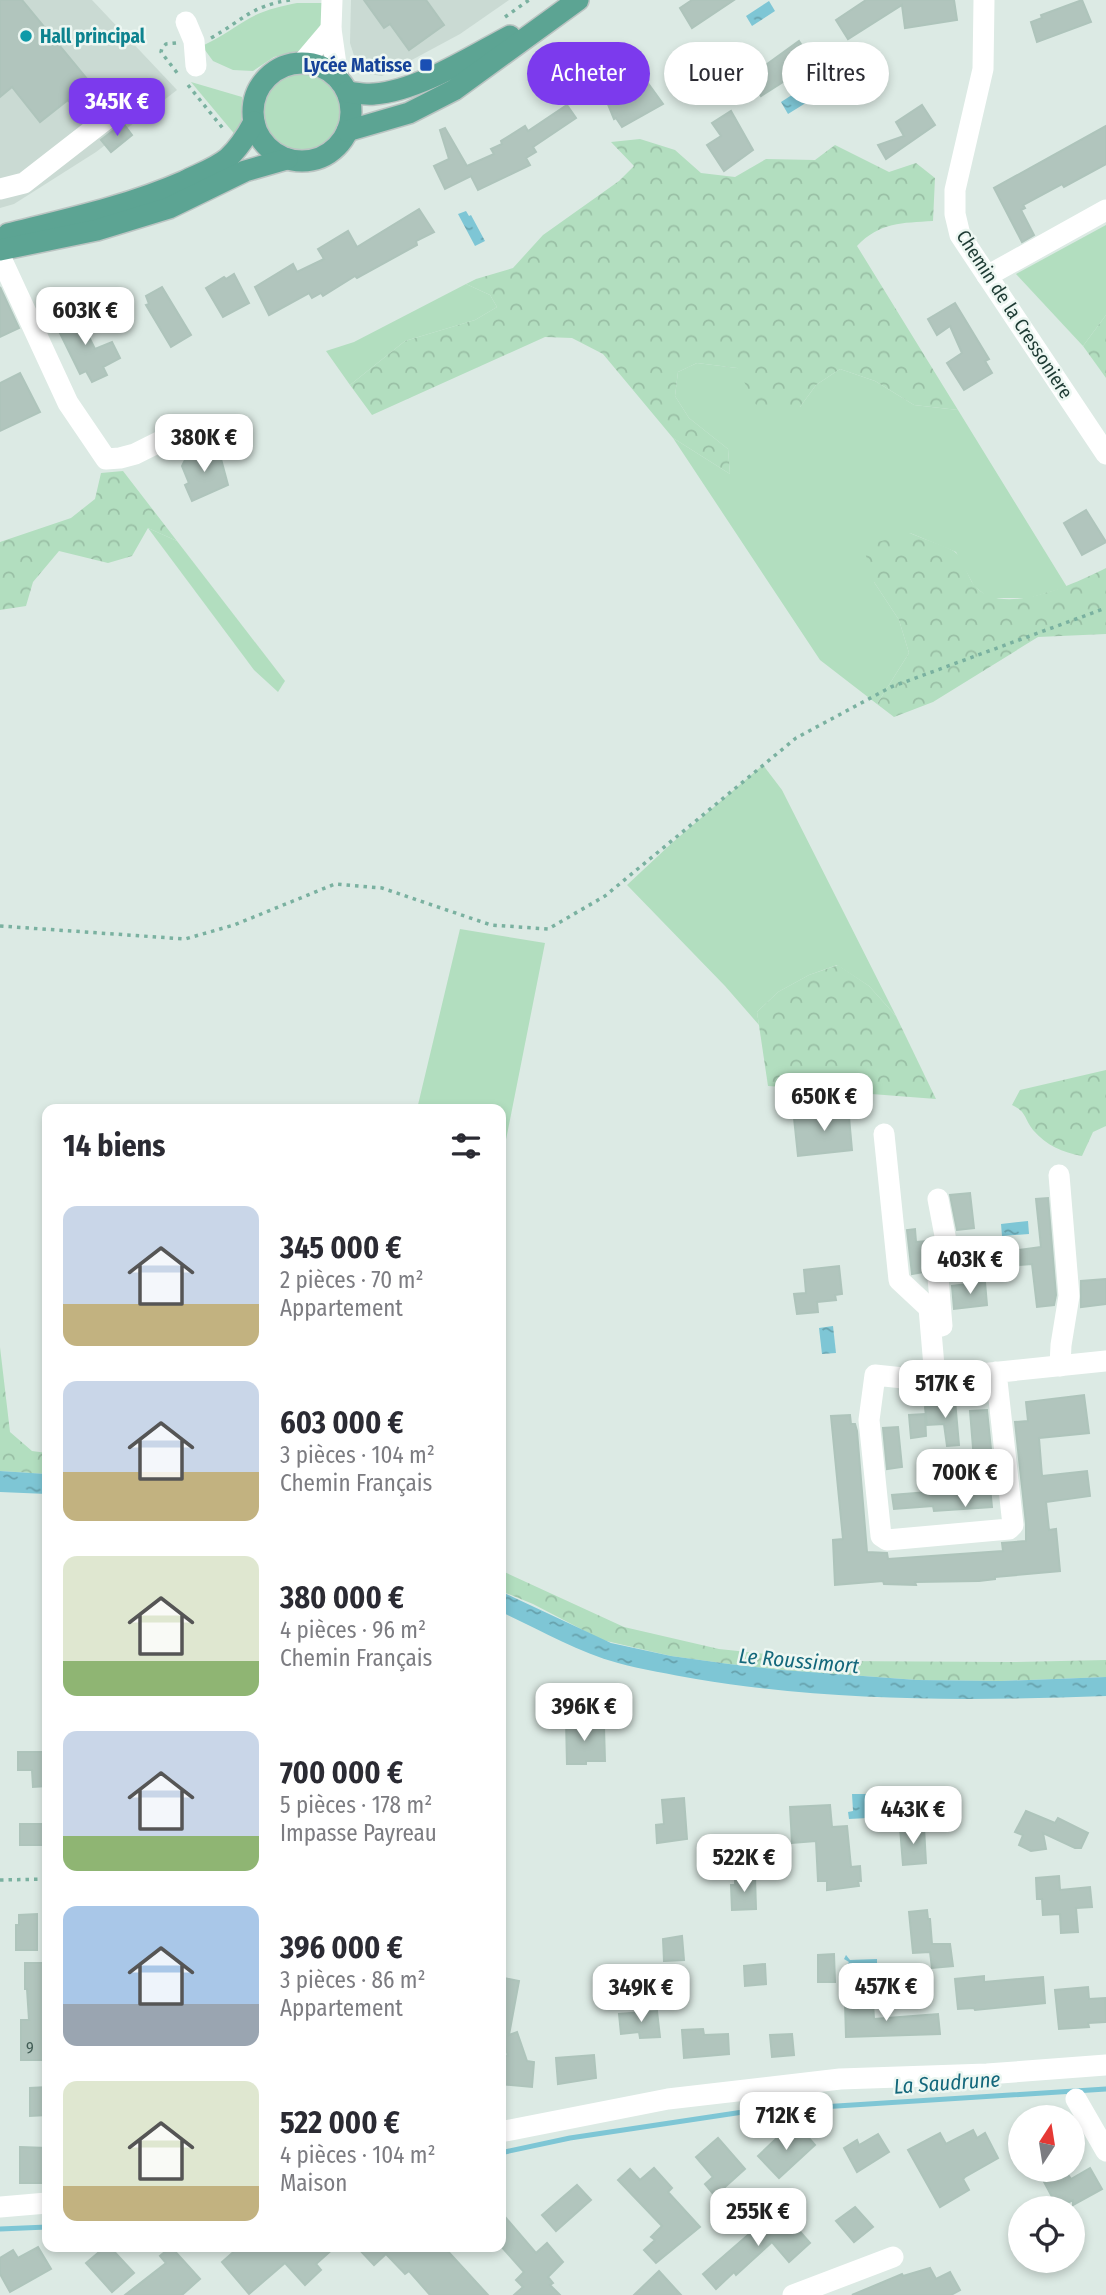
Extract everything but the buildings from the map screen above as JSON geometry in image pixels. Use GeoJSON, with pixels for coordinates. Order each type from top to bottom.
{"type":"FeatureCollection","features":[{"type":"Feature","properties":{"kind":"main road"},"geometry":{"type":"LineString","coordinates":[[342,85],[374,94],[407,87],[450,68],[577,0]]}},
{"type":"Feature","properties":{"kind":"main road"},"geometry":{"type":"LineString","coordinates":[[347,131],[409,113],[454,90],[577,0]]}},
{"type":"Feature","properties":{"kind":"main road"},"geometry":{"type":"LineString","coordinates":[[303,62],[326,69],[342,85],[351,113],[347,131],[335,147],[319,158],[300,161],[287,159],[265,145],[259,137],[254,122],[254,98],[264,81],[281,67],[303,62]]}},
{"type":"Feature","properties":{"kind":"main road"},"geometry":{"type":"LineString","coordinates":[[0,236],[115,207],[150,196],[202,173],[228,158],[254,122]]}},
{"type":"Feature","properties":{"kind":"main road"},"geometry":{"type":"LineString","coordinates":[[0,250],[97,230],[169,208],[245,171],[287,159]]}},
{"type":"Feature","properties":{"kind":"street"},"geometry":{"type":"LineString","coordinates":[[332,0],[331,29],[342,85]]}},
{"type":"Feature","properties":{"kind":"street","name":"Chemin de la Cressoniere"},"geometry":{"type":"LineString","coordinates":[[984,0],[983,69],[955,190],[955,214],[960,235],[1106,454]]}},
{"type":"Feature","properties":{"kind":"street"},"geometry":{"type":"LineString","coordinates":[[186,22],[194,41],[196,66]]}},
{"type":"Feature","properties":{"kind":"street"},"geometry":{"type":"LineString","coordinates":[[303,62],[331,29]]}},
{"type":"Feature","properties":{"kind":"street"},"geometry":{"type":"LineString","coordinates":[[0,189],[24,183],[114,113],[130,91]]}},
{"type":"Feature","properties":{"kind":"street"},"geometry":{"type":"LineString","coordinates":[[987,276],[1106,210]]}},
{"type":"Feature","properties":{"kind":"street"},"geometry":{"type":"LineString","coordinates":[[0,256],[68,403],[106,459],[135,454],[170,436],[195,439]]}},
{"type":"Feature","properties":{"kind":"street"},"geometry":{"type":"LineString","coordinates":[[884,1134],[899,1280],[929,1308],[942,1378]]}},
{"type":"Feature","properties":{"kind":"street"},"geometry":{"type":"LineString","coordinates":[[1059,1175],[1069,1296],[1060,1366]]}},
{"type":"Feature","properties":{"kind":"street"},"geometry":{"type":"LineString","coordinates":[[938,1199],[946,1241],[937,1265],[944,1347],[942,1378]]}},
{"type":"Feature","properties":{"kind":"street"},"geometry":{"type":"LineString","coordinates":[[996,1372],[1013,1525],[1009,1529],[887,1540],[881,1536],[869,1420],[875,1376],[922,1380],[996,1372],[1106,1361]]}},
{"type":"Feature","properties":{"kind":"street"},"geometry":{"type":"LineString","coordinates":[[506,2131],[668,2099],[841,2079],[987,2074],[1106,2065]]}},
{"type":"Feature","properties":{"kind":"street"},"geometry":{"type":"LineString","coordinates":[[1076,2099],[1106,2151]]}},
{"type":"Feature","properties":{"kind":"street"},"geometry":{"type":"LineString","coordinates":[[0,2207],[42,2203]]}},
{"type":"Feature","properties":{"kind":"street"},"geometry":{"type":"LineString","coordinates":[[793,2295],[893,2256]]}},
{"type":"Feature","properties":{"kind":"path"},"geometry":{"type":"LineString","coordinates":[[0,926],[185,939],[234,925],[335,884],[382,888],[491,925],[548,929],[605,896],[796,738],[891,687],[1106,608]]}},
{"type":"Feature","properties":{"kind":"path"},"geometry":{"type":"LineString","coordinates":[[0,1880],[42,1878]]}},
{"type":"Feature","properties":{"kind":"shaded area"},"geometry":{"type":"Polygon","coordinates":[[[0,0],[92,0],[177,90],[96,152],[14,204],[0,208],[0,0]]]}},
{"type":"Feature","properties":{"kind":"shaded area"},"geometry":{"type":"Polygon","coordinates":[[[351,0],[509,0],[460,34],[382,76],[369,74],[357,65],[350,43],[351,0]]]}},
{"type":"Feature","properties":{"kind":"green space"},"geometry":{"type":"Polygon","coordinates":[[[297,3],[322,3],[321,32],[304,50],[274,57],[253,71],[233,70],[213,61],[202,46],[255,15],[297,3]]]}},
{"type":"Feature","properties":{"kind":"green space"},"geometry":{"type":"Polygon","coordinates":[[[303,73],[318,76],[331,84],[339,97],[342,112],[339,127],[331,140],[318,148],[303,151],[288,148],[275,140],[267,127],[264,112],[267,97],[275,84],[288,76],[303,73]]]}},
{"type":"Feature","properties":{"kind":"green space"},"geometry":{"type":"Polygon","coordinates":[[[191,82],[242,97],[241,123],[237,137],[191,82]]]}},
{"type":"Feature","properties":{"kind":"green space"},"geometry":{"type":"Polygon","coordinates":[[[640,139],[675,150],[701,173],[735,177],[766,159],[815,160],[835,145],[889,172],[916,163],[935,178],[933,221],[892,225],[874,232],[857,246],[958,410],[914,405],[875,381],[840,369],[816,385],[800,407],[756,405],[737,368],[697,363],[678,372],[675,396],[689,418],[728,449],[730,474],[673,438],[603,354],[572,338],[545,337],[372,415],[350,385],[405,341],[475,320],[497,307],[490,295],[466,284],[513,268],[543,235],[619,181],[634,166],[611,142],[640,139]]]}},
{"type":"Feature","properties":{"kind":"green space"},"geometry":{"type":"Polygon","coordinates":[[[1106,225],[1106,315],[1083,346],[1016,274],[1106,225]]]}},
{"type":"Feature","properties":{"kind":"green space"},"geometry":{"type":"Polygon","coordinates":[[[466,284],[490,295],[497,307],[475,320],[405,341],[350,385],[326,351],[354,342],[466,284]]]}},
{"type":"Feature","properties":{"kind":"green space"},"geometry":{"type":"Polygon","coordinates":[[[1106,315],[1106,378],[1083,346],[1106,315]]]}},
{"type":"Feature","properties":{"kind":"green space"},"geometry":{"type":"Polygon","coordinates":[[[697,363],[737,368],[800,407],[816,385],[840,369],[875,381],[914,405],[958,410],[1067,587],[1029,598],[989,598],[974,586],[956,552],[910,533],[874,582],[899,620],[909,653],[877,704],[820,660],[673,438],[730,474],[728,449],[689,418],[675,396],[678,372],[697,363]]]}},
{"type":"Feature","properties":{"kind":"green space"},"geometry":{"type":"Polygon","coordinates":[[[123,471],[177,541],[148,528],[132,556],[108,563],[59,551],[33,582],[26,606],[0,610],[0,542],[71,518],[95,499],[101,473],[123,471]]]}},
{"type":"Feature","properties":{"kind":"green space"},"geometry":{"type":"Polygon","coordinates":[[[148,528],[177,541],[285,681],[278,692],[254,670],[148,528]]]}},
{"type":"Feature","properties":{"kind":"green space"},"geometry":{"type":"Polygon","coordinates":[[[910,533],[955,552],[974,585],[986,595],[1002,599],[1039,595],[1077,582],[1106,568],[1106,634],[1038,637],[933,702],[894,717],[877,704],[909,653],[899,620],[874,582],[863,546],[910,533]]]}},
{"type":"Feature","properties":{"kind":"green space"},"geometry":{"type":"Polygon","coordinates":[[[763,765],[782,790],[896,1016],[869,986],[837,965],[809,975],[778,992],[757,1012],[759,1025],[627,885],[763,765]]]}},
{"type":"Feature","properties":{"kind":"green space"},"geometry":{"type":"Polygon","coordinates":[[[460,929],[545,943],[506,1140],[506,1104],[418,1104],[460,929]]]}},
{"type":"Feature","properties":{"kind":"green space"},"geometry":{"type":"Polygon","coordinates":[[[838,965],[869,986],[896,1016],[936,1099],[768,1086],[757,1012],[778,992],[809,975],[838,965]]]}},
{"type":"Feature","properties":{"kind":"green space"},"geometry":{"type":"Polygon","coordinates":[[[1106,1070],[1106,1126],[1093,1132],[1082,1156],[1049,1144],[1033,1130],[1023,1113],[1012,1105],[1020,1090],[1106,1070]]]}},
{"type":"Feature","properties":{"kind":"green space"},"geometry":{"type":"Polygon","coordinates":[[[0,1347],[10,1432],[32,1451],[42,1452],[42,1474],[0,1471],[0,1347]]]}},
{"type":"Feature","properties":{"kind":"green space"},"geometry":{"type":"Polygon","coordinates":[[[506,1573],[624,1627],[719,1649],[830,1661],[1106,1660],[1106,1677],[1001,1681],[917,1680],[729,1664],[671,1656],[602,1640],[506,1593],[506,1573]]]}},
{"type":"Feature","properties":{"kind":"water"},"geometry":{"type":"Polygon","coordinates":[[[769,1],[775,11],[752,26],[746,16],[769,1]]]}},
{"type":"Feature","properties":{"kind":"water"},"geometry":{"type":"Polygon","coordinates":[[[783,105],[802,105],[788,114],[783,105]]]}},
{"type":"Feature","properties":{"kind":"water"},"geometry":{"type":"Polygon","coordinates":[[[466,211],[485,241],[475,246],[458,214],[466,211]]]}},
{"type":"Feature","properties":{"kind":"water"},"geometry":{"type":"Polygon","coordinates":[[[1028,1221],[1029,1234],[1002,1236],[1001,1224],[1028,1221]]]}},
{"type":"Feature","properties":{"kind":"water"},"geometry":{"type":"Polygon","coordinates":[[[833,1326],[836,1353],[822,1354],[819,1328],[833,1326]]]}},
{"type":"Feature","properties":{"kind":"water"},"geometry":{"type":"Polygon","coordinates":[[[0,1471],[42,1474],[42,1494],[0,1492],[0,1471]]]}},
{"type":"Feature","properties":{"kind":"water"},"geometry":{"type":"Polygon","coordinates":[[[506,1594],[611,1643],[671,1656],[782,1670],[917,1680],[1001,1681],[1106,1677],[1106,1696],[952,1699],[798,1692],[747,1687],[647,1670],[573,1647],[506,1614],[506,1594]]]}},
{"type":"Feature","properties":{"kind":"water"},"geometry":{"type":"Polygon","coordinates":[[[852,1794],[866,1794],[868,1818],[849,1819],[848,1812],[853,1811],[852,1794]]]}},
{"type":"Feature","properties":{"kind":"water"},"geometry":{"type":"Polygon","coordinates":[[[846,1955],[850,1960],[877,1959],[877,1972],[850,1973],[845,1968],[849,1962],[844,1959],[846,1955]]]}},
{"type":"Feature","properties":{"kind":"waterway","name":"La Saudrune"},"geometry":{"type":"LineString","coordinates":[[506,2152],[570,2138],[743,2112],[1106,2089]]}},
{"type":"Feature","properties":{"kind":"waterway","name":"La Saudrune"},"geometry":{"type":"LineString","coordinates":[[0,2229],[42,2227]]}},
{"type":"Feature","properties":{"kind":"place","name":"Hall principal"},"geometry":{"type":"Point","coordinates":[26,36]}},
{"type":"Feature","properties":{"kind":"place","name":"Lycée Matisse"},"geometry":{"type":"Point","coordinates":[426,65]}},
{"type":"Feature","properties":{"kind":"water label","name":"Le Roussimort"},"geometry":{"type":"Point","coordinates":[799,1661]}}]}
